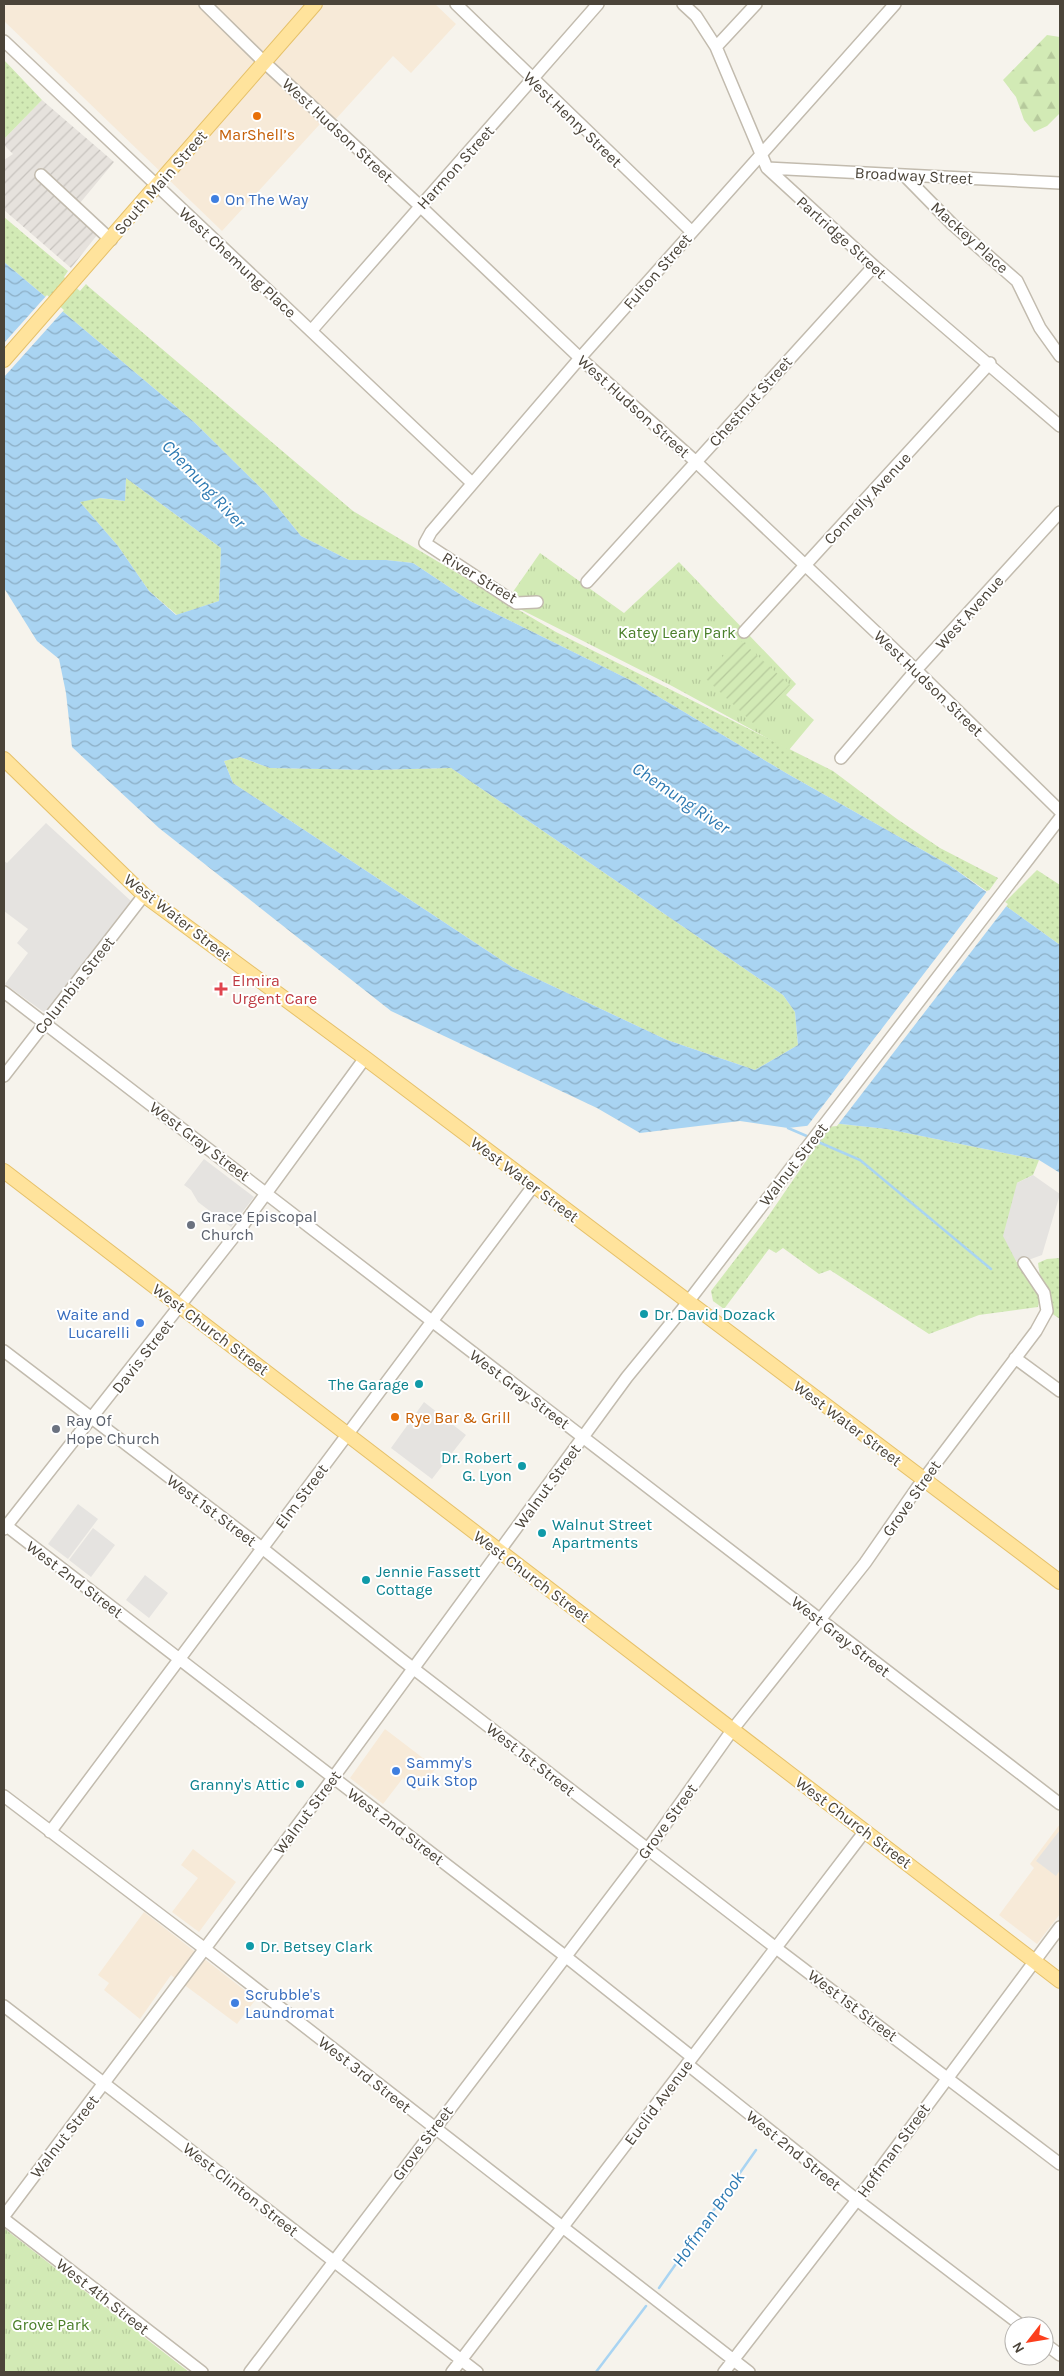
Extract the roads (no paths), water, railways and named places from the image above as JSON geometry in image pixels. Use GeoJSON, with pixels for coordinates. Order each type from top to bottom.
{"type":"FeatureCollection","features":[{"type":"Feature","properties":{"kind":"main road","name":"South Main Street"},"geometry":{"type":"LineString","coordinates":[[4,360],[316,4]]}},
{"type":"Feature","properties":{"kind":"main road","name":"West Water Street"},"geometry":{"type":"LineString","coordinates":[[4,759],[144,895],[365,1058],[1060,1582]]}},
{"type":"Feature","properties":{"kind":"main road","name":"West Church Street"},"geometry":{"type":"LineString","coordinates":[[4,1171],[1060,1981]]}},
{"type":"Feature","properties":{"kind":"street","name":"West Hudson Street"},"geometry":{"type":"LineString","coordinates":[[205,4],[264,62],[420,206],[580,358],[695,461],[916,670],[1060,811]]}},
{"type":"Feature","properties":{"kind":"street","name":"West Henry Street"},"geometry":{"type":"LineString","coordinates":[[456,4],[692,232]]}},
{"type":"Feature","properties":{"kind":"street","name":"Harmon Street"},"geometry":{"type":"LineString","coordinates":[[311,331],[598,4]]}},
{"type":"Feature","properties":{"kind":"street","name":"Partridge Street"},"geometry":{"type":"LineString","coordinates":[[683,4],[696,16],[716,48],[767,168],[874,266],[990,363],[1060,426]]}},
{"type":"Feature","properties":{"kind":"street"},"geometry":{"type":"LineString","coordinates":[[716,48],[756,4]]}},
{"type":"Feature","properties":{"kind":"street","name":"Fulton Street"},"geometry":{"type":"LineString","coordinates":[[425,543],[472,483],[580,358],[895,4]]}},
{"type":"Feature","properties":{"kind":"street","name":"West Chemung Place"},"geometry":{"type":"LineString","coordinates":[[4,40],[472,483]]}},
{"type":"Feature","properties":{"kind":"street","name":"Broadway Street"},"geometry":{"type":"LineString","coordinates":[[767,168],[1060,183]]}},
{"type":"Feature","properties":{"kind":"street"},"geometry":{"type":"LineString","coordinates":[[41,175],[111,240]]}},
{"type":"Feature","properties":{"kind":"street","name":"Mackey Place"},"geometry":{"type":"LineString","coordinates":[[904,175],[952,224],[1017,280],[1040,328],[1060,356]]}},
{"type":"Feature","properties":{"kind":"street","name":"Chestnut Street"},"geometry":{"type":"LineString","coordinates":[[587,582],[874,266]]}},
{"type":"Feature","properties":{"kind":"street","name":"Connelly Avenue"},"geometry":{"type":"LineString","coordinates":[[744,632],[990,363]]}},
{"type":"Feature","properties":{"kind":"street","name":"West Avenue"},"geometry":{"type":"LineString","coordinates":[[841,758],[916,670],[1060,512]]}},
{"type":"Feature","properties":{"kind":"street","name":"River Street"},"geometry":{"type":"LineString","coordinates":[[425,543],[516,603],[538,602]]}},
{"type":"Feature","properties":{"kind":"street","name":"Walnut Street"},"geometry":{"type":"LineString","coordinates":[[4,2218],[333,1778],[583,1437],[1060,818]]}},
{"type":"Feature","properties":{"kind":"street","name":"Columbia Street"},"geometry":{"type":"LineString","coordinates":[[4,1076],[144,895]]}},
{"type":"Feature","properties":{"kind":"street","name":"West Gray Street"},"geometry":{"type":"LineString","coordinates":[[4,992],[267,1192],[820,1621],[1060,1804]]}},
{"type":"Feature","properties":{"kind":"street","name":"Davis Street"},"geometry":{"type":"LineString","coordinates":[[5,1527],[180,1306],[267,1192],[365,1058]]}},
{"type":"Feature","properties":{"kind":"street","name":"Elm Street"},"geometry":{"type":"LineString","coordinates":[[50,1832],[534,1185]]}},
{"type":"Feature","properties":{"kind":"street","name":"Grove Street"},"geometry":{"type":"LineString","coordinates":[[250,2372],[648,1849],[733,1730],[865,1563],[923,1479],[1036,1331],[1047,1311],[1044,1293],[1024,1263]]}},
{"type":"Feature","properties":{"kind":"street","name":"West 1st Street"},"geometry":{"type":"LineString","coordinates":[[4,1351],[262,1548],[776,1948],[893,2035],[1060,2164]]}},
{"type":"Feature","properties":{"kind":"street"},"geometry":{"type":"LineString","coordinates":[[1015,1358],[1060,1391]]}},
{"type":"Feature","properties":{"kind":"street","name":"West 2nd Street"},"geometry":{"type":"LineString","coordinates":[[5,1527],[566,1956],[856,2200],[1009,2316]]}},
{"type":"Feature","properties":{"kind":"street","name":"West 3rd Street"},"geometry":{"type":"LineString","coordinates":[[4,1796],[205,1949],[749,2372]]}},
{"type":"Feature","properties":{"kind":"street","name":"Euclid Avenue"},"geometry":{"type":"LineString","coordinates":[[452,2372],[864,1831]]}},
{"type":"Feature","properties":{"kind":"street","name":"Hoffman Street"},"geometry":{"type":"LineString","coordinates":[[724,2372],[856,2200],[1060,1927]]}},
{"type":"Feature","properties":{"kind":"street","name":"West Clinton Street"},"geometry":{"type":"LineString","coordinates":[[4,2006],[477,2372]]}},
{"type":"Feature","properties":{"kind":"street","name":"West 4th Street"},"geometry":{"type":"LineString","coordinates":[[4,2218],[202,2372]]}},
{"type":"Feature","properties":{"kind":"water","name":"Chemung River"},"geometry":{"type":"Polygon","coordinates":[[[4,262],[194,422],[267,494],[301,536],[349,560],[386,560],[413,563],[470,601],[634,682],[786,773],[949,865],[1060,945],[1060,1173],[1039,1160],[887,1129],[832,1123],[788,1128],[740,1121],[640,1133],[597,1108],[391,1011],[159,828],[72,747],[66,693],[59,659],[37,641],[4,588],[4,262]],[[126,478],[125,501],[100,498],[80,502],[118,546],[149,591],[176,615],[219,601],[221,548],[126,478]],[[240,757],[224,761],[233,783],[512,967],[667,1040],[755,1070],[798,1045],[795,1012],[783,995],[451,768],[372,770],[270,768],[240,757]]]}},
{"type":"Feature","properties":{"kind":"waterway"},"geometry":{"type":"LineString","coordinates":[[788,1128],[809,1137]]}},
{"type":"Feature","properties":{"kind":"waterway"},"geometry":{"type":"LineString","coordinates":[[816,1141],[860,1160],[991,1269]]}},
{"type":"Feature","properties":{"kind":"waterway","name":"Hoffman Brook"},"geometry":{"type":"LineString","coordinates":[[659,2288],[756,2150]]}},
{"type":"Feature","properties":{"kind":"waterway","name":"Hoffman Brook"},"geometry":{"type":"LineString","coordinates":[[596,2372],[646,2306]]}},
{"type":"Feature","properties":{"kind":"place","name":"MarShell’s"},"geometry":{"type":"Point","coordinates":[257,116]}},
{"type":"Feature","properties":{"kind":"place","name":"On The Way"},"geometry":{"type":"Point","coordinates":[215,199]}},
{"type":"Feature","properties":{"kind":"place","name":"Elmira Urgent Care"},"geometry":{"type":"Point","coordinates":[221,989]}},
{"type":"Feature","properties":{"kind":"place","name":"Grace Episcopal Church"},"geometry":{"type":"Point","coordinates":[191,1225]}},
{"type":"Feature","properties":{"kind":"place","name":"Dr. David Dozack"},"geometry":{"type":"Point","coordinates":[644,1314]}},
{"type":"Feature","properties":{"kind":"place","name":"Waite and Lucarelli"},"geometry":{"type":"Point","coordinates":[140,1323]}},
{"type":"Feature","properties":{"kind":"place","name":"The Garage"},"geometry":{"type":"Point","coordinates":[419,1384]}},
{"type":"Feature","properties":{"kind":"place","name":"Rye Bar & Grill"},"geometry":{"type":"Point","coordinates":[395,1417]}},
{"type":"Feature","properties":{"kind":"place","name":"Ray Of Hope Church"},"geometry":{"type":"Point","coordinates":[56,1429]}},
{"type":"Feature","properties":{"kind":"place","name":"Dr. Robert G. Lyon"},"geometry":{"type":"Point","coordinates":[522,1466]}},
{"type":"Feature","properties":{"kind":"place","name":"Walnut Street Apartments"},"geometry":{"type":"Point","coordinates":[542,1533]}},
{"type":"Feature","properties":{"kind":"place","name":"Jennie Fassett Cottage"},"geometry":{"type":"Point","coordinates":[366,1580]}},
{"type":"Feature","properties":{"kind":"place","name":"Sammy's Quik Stop"},"geometry":{"type":"Point","coordinates":[396,1771]}},
{"type":"Feature","properties":{"kind":"place","name":"Granny's Attic"},"geometry":{"type":"Point","coordinates":[300,1784]}},
{"type":"Feature","properties":{"kind":"place","name":"Dr. Betsey Clark"},"geometry":{"type":"Point","coordinates":[250,1946]}},
{"type":"Feature","properties":{"kind":"place","name":"Scrubble's Laundromat"},"geometry":{"type":"Point","coordinates":[235,2003]}},
{"type":"Feature","properties":{"kind":"park label","name":"Katey Leary Park"},"geometry":{"type":"Point","coordinates":[677,632]}},
{"type":"Feature","properties":{"kind":"park label","name":"Grove Park"},"geometry":{"type":"Point","coordinates":[51,2324]}}]}
